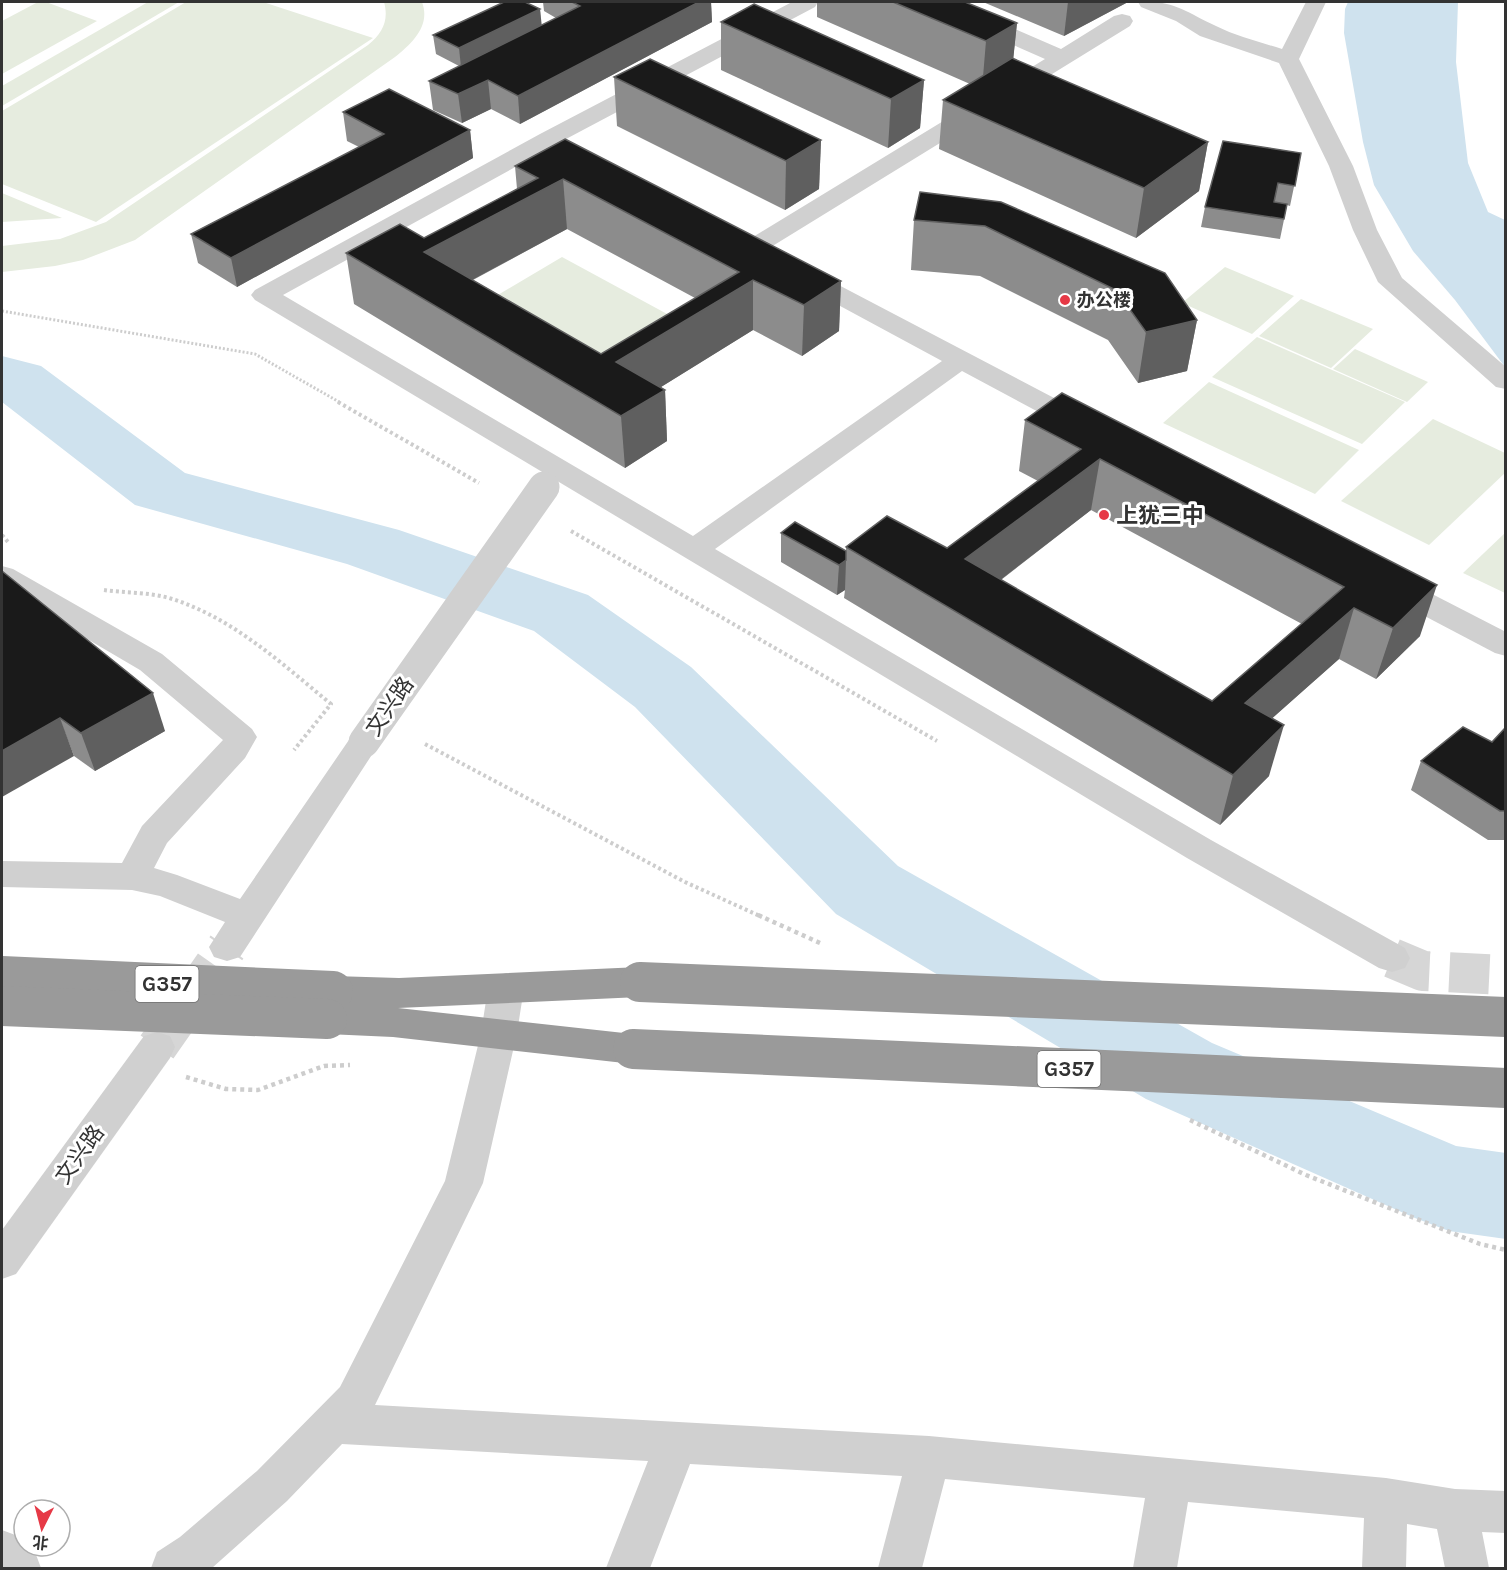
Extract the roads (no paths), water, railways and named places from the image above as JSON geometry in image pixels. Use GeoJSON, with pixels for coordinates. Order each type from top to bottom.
{"type":"FeatureCollection","features":[{"type":"Feature","properties":{"kind":"highway","name":"G357"},"geometry":{"type":"LineString","coordinates":[[2,976],[330,1005],[393,1022],[633,1049],[1506,1088]]}},
{"type":"Feature","properties":{"kind":"highway","name":"G357"},"geometry":{"type":"LineString","coordinates":[[2,1006],[330,1005],[399,993],[640,982],[1506,1017]]}},
{"type":"Feature","properties":{"kind":"street"},"geometry":{"type":"LineString","coordinates":[[807,2],[548,139],[264,295],[553,479],[694,549],[1200,849],[1392,958]]}},
{"type":"Feature","properties":{"kind":"street"},"geometry":{"type":"LineString","coordinates":[[935,2],[1062,58]]}},
{"type":"Feature","properties":{"kind":"street"},"geometry":{"type":"LineString","coordinates":[[1149,2],[1184,16],[1208,31],[1288,60],[1341,166],[1365,230],[1391,282],[1506,381]]}},
{"type":"Feature","properties":{"kind":"street"},"geometry":{"type":"LineString","coordinates":[[1288,60],[1316,2]]}},
{"type":"Feature","properties":{"kind":"street"},"geometry":{"type":"LineString","coordinates":[[1108,437],[760,253],[1122,21]]}},
{"type":"Feature","properties":{"kind":"street"},"geometry":{"type":"LineString","coordinates":[[548,139],[619,177]]}},
{"type":"Feature","properties":{"kind":"street"},"geometry":{"type":"LineString","coordinates":[[694,549],[961,360]]}},
{"type":"Feature","properties":{"kind":"street","name":"文兴路"},"geometry":{"type":"LineString","coordinates":[[227,947],[364,742],[553,479]]}},
{"type":"Feature","properties":{"kind":"street"},"geometry":{"type":"LineString","coordinates":[[8,562],[152,662],[241,736],[234,750],[154,836],[132,877]]}},
{"type":"Feature","properties":{"kind":"street"},"geometry":{"type":"LineString","coordinates":[[1369,574],[1506,645]]}},
{"type":"Feature","properties":{"kind":"street"},"geometry":{"type":"LineString","coordinates":[[2,874],[132,877],[165,885],[248,917]]}},
{"type":"Feature","properties":{"kind":"street"},"geometry":{"type":"LineString","coordinates":[[173,1569],[196,1553],[272,1486],[355,1401],[464,1183],[499,1033],[506,988]]}},
{"type":"Feature","properties":{"kind":"street","name":"文兴路"},"geometry":{"type":"LineString","coordinates":[[2,1261],[166,1060]]}},
{"type":"Feature","properties":{"kind":"street"},"geometry":{"type":"LineString","coordinates":[[334,1423],[929,1457],[1386,1499],[1455,1510],[1506,1512]]}},
{"type":"Feature","properties":{"kind":"street"},"geometry":{"type":"LineString","coordinates":[[628,1569],[677,1443]]}},
{"type":"Feature","properties":{"kind":"street"},"geometry":{"type":"LineString","coordinates":[[900,1569],[929,1457]]}},
{"type":"Feature","properties":{"kind":"street"},"geometry":{"type":"LineString","coordinates":[[1155,1569],[1170,1479]]}},
{"type":"Feature","properties":{"kind":"street"},"geometry":{"type":"LineString","coordinates":[[1384,1569],[1386,1499]]}},
{"type":"Feature","properties":{"kind":"street"},"geometry":{"type":"LineString","coordinates":[[1455,1510],[1467,1569]]}},
{"type":"Feature","properties":{"kind":"street"},"geometry":{"type":"LineString","coordinates":[[2,1552],[19,1569]]}},
{"type":"Feature","properties":{"kind":"water"},"geometry":{"type":"Polygon","coordinates":[[[1348,2],[1458,2],[1456,62],[1468,163],[1488,212],[1505,220],[1505,367],[1455,300],[1413,251],[1374,185],[1363,142],[1344,33],[1345,9],[1348,2]]]}},
{"type":"Feature","properties":{"kind":"waterway"},"geometry":{"type":"LineString","coordinates":[[2,377],[17,381],[160,489],[373,547],[561,613],[663,687],[867,890],[1179,1071],[1449,1188],[1506,1196]]}},
{"type":"Feature","properties":{"kind":"tunnel"},"geometry":{"type":"LineString","coordinates":[[157,1047],[227,947]]}},
{"type":"Feature","properties":{"kind":"tunnel"},"geometry":{"type":"LineString","coordinates":[[1392,958],[1423,971],[1506,975]]}},
{"type":"Feature","properties":{"kind":"place","name":"办公楼"},"geometry":{"type":"Point","coordinates":[1065,300]}},
{"type":"Feature","properties":{"kind":"place","name":"上犹三中"},"geometry":{"type":"Point","coordinates":[1104,515]}}]}
